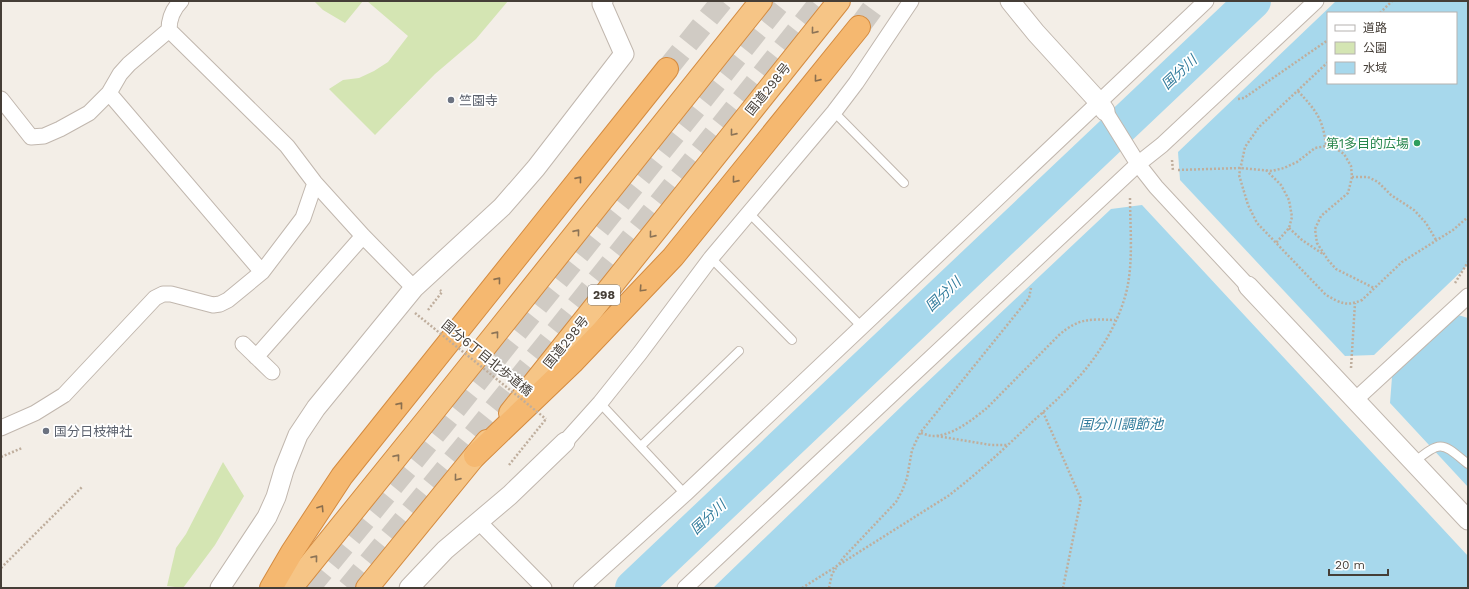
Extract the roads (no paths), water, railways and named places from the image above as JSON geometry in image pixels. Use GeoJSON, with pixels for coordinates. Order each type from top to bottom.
{"type":"FeatureCollection","features":[{"type":"Feature","properties":{"kind":"highway"},"geometry":{"type":"LineString","coordinates":[[291,588],[430,417],[761,1]]}},
{"type":"Feature","properties":{"kind":"highway","name":"国道298号"},"geometry":{"type":"LineString","coordinates":[[367,588],[475,456],[839,1]]}},
{"type":"Feature","properties":{"kind":"highway"},"geometry":{"type":"LineString","coordinates":[[475,456],[574,361],[673,256],[859,27]]}},
{"type":"Feature","properties":{"kind":"highway"},"geometry":{"type":"LineString","coordinates":[[271,588],[292,552],[342,476],[667,69]]}},
{"type":"Feature","properties":{"kind":"street"},"geometry":{"type":"LineString","coordinates":[[181,1],[174,8],[169,22],[169,30],[287,146],[315,183],[363,236],[414,288]]}},
{"type":"Feature","properties":{"kind":"street"},"geometry":{"type":"LineString","coordinates":[[220,588],[268,517],[298,435],[316,408],[414,288],[502,207],[536,168],[624,54],[602,4],[603,1]]}},
{"type":"Feature","properties":{"kind":"street"},"geometry":{"type":"LineString","coordinates":[[409,588],[445,550],[479,522],[533,473],[565,442],[600,403],[640,353],[711,258],[834,112],[856,83],[911,1]]}},
{"type":"Feature","properties":{"kind":"street"},"geometry":{"type":"LineString","coordinates":[[1010,1],[1036,33],[1102,106],[1138,164],[1156,187],[1468,520]]}},
{"type":"Feature","properties":{"kind":"street"},"geometry":{"type":"LineString","coordinates":[[581,588],[686,494],[862,327],[1102,106],[1206,1]]}},
{"type":"Feature","properties":{"kind":"street"},"geometry":{"type":"LineString","coordinates":[[685,588],[1138,164],[1162,145],[1316,1]]}},
{"type":"Feature","properties":{"kind":"street"},"geometry":{"type":"LineString","coordinates":[[1,99],[31,137],[44,136],[89,113],[109,93],[120,74],[169,30]]}},
{"type":"Feature","properties":{"kind":"street"},"geometry":{"type":"LineString","coordinates":[[109,93],[262,272]]}},
{"type":"Feature","properties":{"kind":"street"},"geometry":{"type":"LineString","coordinates":[[1,428],[35,413],[64,395],[155,298],[163,294],[172,294],[213,305],[220,304],[228,300],[262,272],[303,218],[315,183]]}},
{"type":"Feature","properties":{"kind":"street"},"geometry":{"type":"LineString","coordinates":[[256,357],[363,236]]}},
{"type":"Feature","properties":{"kind":"street"},"geometry":{"type":"LineString","coordinates":[[1355,400],[1468,296]]}},
{"type":"Feature","properties":{"kind":"street"},"geometry":{"type":"LineString","coordinates":[[243,344],[272,372]]}},
{"type":"Feature","properties":{"kind":"street"},"geometry":{"type":"LineString","coordinates":[[479,522],[544,588]]}},
{"type":"Feature","properties":{"kind":"lane"},"geometry":{"type":"LineString","coordinates":[[834,112],[904,183]]}},
{"type":"Feature","properties":{"kind":"lane"},"geometry":{"type":"LineString","coordinates":[[749,214],[862,327]]}},
{"type":"Feature","properties":{"kind":"lane"},"geometry":{"type":"LineString","coordinates":[[711,258],[792,340]]}},
{"type":"Feature","properties":{"kind":"lane"},"geometry":{"type":"LineString","coordinates":[[641,446],[739,351]]}},
{"type":"Feature","properties":{"kind":"lane"},"geometry":{"type":"LineString","coordinates":[[600,403],[686,494]]}},
{"type":"Feature","properties":{"kind":"lane"},"geometry":{"type":"LineString","coordinates":[[1414,462],[1432,448],[1442,446],[1449,448],[1468,464]]}},
{"type":"Feature","properties":{"kind":"water"},"geometry":{"type":"Polygon","coordinates":[[[1336,1],[1468,1],[1468,265],[1374,355],[1345,356],[1180,180],[1178,152],[1336,1]]]}},
{"type":"Feature","properties":{"kind":"water","name":"国分川調節池"},"geometry":{"type":"Polygon","coordinates":[[[1142,205],[1468,556],[1468,588],[713,588],[905,403],[1111,209],[1142,205]]]}},
{"type":"Feature","properties":{"kind":"water"},"geometry":{"type":"Polygon","coordinates":[[[1458,315],[1468,318],[1468,487],[1390,403],[1392,377],[1458,315]]]}},
{"type":"Feature","properties":{"kind":"waterway","name":"国分川"},"geometry":{"type":"LineString","coordinates":[[633,588],[1253,1]]}},
{"type":"Feature","properties":{"kind":"tunnel"},"geometry":{"type":"LineString","coordinates":[[667,69],[722,1]]}},
{"type":"Feature","properties":{"kind":"tunnel"},"geometry":{"type":"LineString","coordinates":[[309,588],[441,427],[781,1]]}},
{"type":"Feature","properties":{"kind":"tunnel"},"geometry":{"type":"LineString","coordinates":[[348,588],[464,447],[821,1]]}},
{"type":"Feature","properties":{"kind":"tunnel"},"geometry":{"type":"LineString","coordinates":[[859,27],[878,1]]}},
{"type":"Feature","properties":{"kind":"place","name":"竺園寺"},"geometry":{"type":"Point","coordinates":[451,100]}},
{"type":"Feature","properties":{"kind":"place","name":"第1多目的広場"},"geometry":{"type":"Point","coordinates":[1417,143]}},
{"type":"Feature","properties":{"kind":"place","name":"国分日枝神社"},"geometry":{"type":"Point","coordinates":[46,431]}}]}
